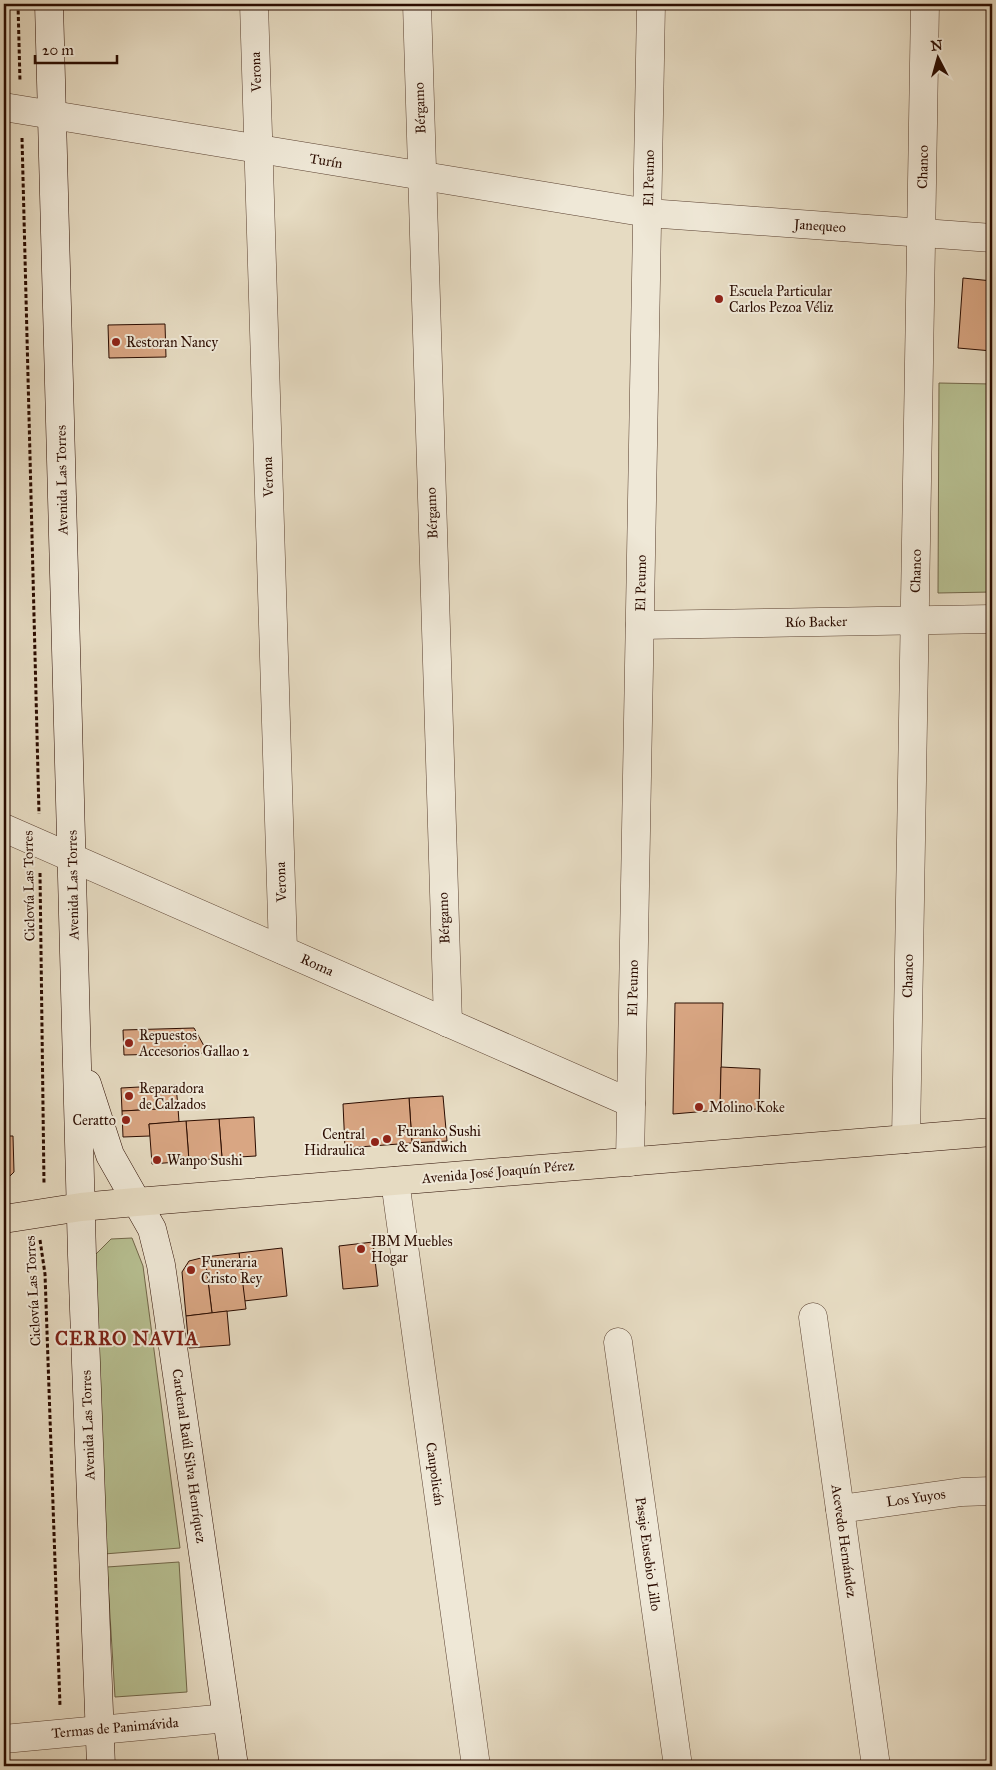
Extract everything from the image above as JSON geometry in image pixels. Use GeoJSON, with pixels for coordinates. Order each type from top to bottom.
{"type":"FeatureCollection","features":[{"type":"Feature","properties":{"kind":"main road","name":"Avenida José Joaquín Pérez"},"geometry":{"type":"LineString","coordinates":[[4,1219],[42,1212],[136,1202],[992,1132]]}},
{"type":"Feature","properties":{"kind":"street","name":"Avenida Las Torres"},"geometry":{"type":"LineString","coordinates":[[49,4],[76,1042],[101,1766]]}},
{"type":"Feature","properties":{"kind":"street","name":"Verona"},"geometry":{"type":"LineString","coordinates":[[254,4],[283,950]]}},
{"type":"Feature","properties":{"kind":"street","name":"Bérgamo"},"geometry":{"type":"LineString","coordinates":[[417,4],[448,1023]]}},
{"type":"Feature","properties":{"kind":"street","name":"El Peumo"},"geometry":{"type":"LineString","coordinates":[[630,1162],[651,4]]}},
{"type":"Feature","properties":{"kind":"street","name":"Chanco"},"geometry":{"type":"LineString","coordinates":[[906,1139],[925,4]]}},
{"type":"Feature","properties":{"kind":"street","name":"Turín"},"geometry":{"type":"LineString","coordinates":[[12,109],[648,214]]}},
{"type":"Feature","properties":{"kind":"street","name":"Janequeo"},"geometry":{"type":"LineString","coordinates":[[648,214],[992,238]]}},
{"type":"Feature","properties":{"kind":"street","name":"Río Backer"},"geometry":{"type":"LineString","coordinates":[[640,625],[992,619]]}},
{"type":"Feature","properties":{"kind":"street","name":"Roma"},"geometry":{"type":"LineString","coordinates":[[4,828],[631,1103]]}},
{"type":"Feature","properties":{"kind":"street","name":"Cardenal Raúl Silva Henríquez"},"geometry":{"type":"LineString","coordinates":[[76,1042],[102,1137],[118,1172],[152,1230],[161,1265],[234,1766]]}},
{"type":"Feature","properties":{"kind":"street","name":"Caupolicán"},"geometry":{"type":"LineString","coordinates":[[395,1181],[476,1766]]}},
{"type":"Feature","properties":{"kind":"street","name":"Acevedo Hernández"},"geometry":{"type":"LineString","coordinates":[[813,1317],[876,1766]]}},
{"type":"Feature","properties":{"kind":"street","name":"Pasaje Eusebio Lillo"},"geometry":{"type":"LineString","coordinates":[[618,1342],[678,1766]]}},
{"type":"Feature","properties":{"kind":"street","name":"Los Yuyos"},"geometry":{"type":"LineString","coordinates":[[840,1509],[962,1492],[992,1492]]}},
{"type":"Feature","properties":{"kind":"street","name":"Termas de Panimávida"},"geometry":{"type":"LineString","coordinates":[[4,1739],[227,1718]]}},
{"type":"Feature","properties":{"kind":"path","name":"Ciclovía Las Torres"},"geometry":{"type":"LineString","coordinates":[[18,4],[12,109],[40,845],[44,1179],[39,1246],[45,1274],[61,1734]]}},
{"type":"Feature","properties":{"kind":"green space"},"geometry":{"type":"Polygon","coordinates":[[[939,383],[992,384],[992,592],[938,593],[939,383]]]}},
{"type":"Feature","properties":{"kind":"green space"},"geometry":{"type":"Polygon","coordinates":[[[132,1238],[143,1266],[180,1548],[104,1554],[95,1255],[111,1239],[132,1238]]]}},
{"type":"Feature","properties":{"kind":"green space"},"geometry":{"type":"Polygon","coordinates":[[[179,1562],[187,1692],[115,1697],[107,1567],[179,1562]]]}},
{"type":"Feature","properties":{"kind":"building"},"geometry":{"type":"Polygon","coordinates":[[[963,278],[992,281],[992,351],[958,348],[963,278]]]}},
{"type":"Feature","properties":{"kind":"building"},"geometry":{"type":"Polygon","coordinates":[[[165,324],[166,357],[109,358],[108,325],[165,324]]]}},
{"type":"Feature","properties":{"kind":"building"},"geometry":{"type":"Polygon","coordinates":[[[675,1003],[723,1003],[720,1110],[673,1114],[675,1003]]]}},
{"type":"Feature","properties":{"kind":"building"},"geometry":{"type":"Polygon","coordinates":[[[194,1028],[208,1053],[124,1055],[123,1030],[194,1028]]]}},
{"type":"Feature","properties":{"kind":"building"},"geometry":{"type":"Polygon","coordinates":[[[721,1067],[760,1069],[759,1109],[720,1110],[721,1067]]]}},
{"type":"Feature","properties":{"kind":"building"},"geometry":{"type":"Polygon","coordinates":[[[176,1085],[178,1108],[122,1111],[121,1088],[176,1085]]]}},
{"type":"Feature","properties":{"kind":"building"},"geometry":{"type":"Polygon","coordinates":[[[443,1096],[447,1141],[412,1143],[409,1098],[443,1096]]]}},
{"type":"Feature","properties":{"kind":"building"},"geometry":{"type":"Polygon","coordinates":[[[409,1098],[412,1143],[345,1148],[343,1104],[409,1098]]]}},
{"type":"Feature","properties":{"kind":"building"},"geometry":{"type":"Polygon","coordinates":[[[178,1108],[179,1122],[149,1124],[150,1136],[123,1137],[122,1111],[178,1108]]]}},
{"type":"Feature","properties":{"kind":"building"},"geometry":{"type":"Polygon","coordinates":[[[254,1117],[256,1156],[222,1158],[219,1119],[254,1117]]]}},
{"type":"Feature","properties":{"kind":"building"},"geometry":{"type":"Polygon","coordinates":[[[219,1119],[222,1158],[189,1161],[186,1121],[219,1119]]]}},
{"type":"Feature","properties":{"kind":"building"},"geometry":{"type":"Polygon","coordinates":[[[186,1121],[189,1161],[152,1164],[149,1124],[186,1121]]]}},
{"type":"Feature","properties":{"kind":"building"},"geometry":{"type":"Polygon","coordinates":[[[4,1136],[13,1136],[14,1172],[8,1178],[4,1178],[4,1136]]]}},
{"type":"Feature","properties":{"kind":"building"},"geometry":{"type":"Polygon","coordinates":[[[373,1242],[378,1286],[343,1289],[339,1246],[373,1242]]]}},
{"type":"Feature","properties":{"kind":"building"},"geometry":{"type":"Polygon","coordinates":[[[282,1248],[287,1296],[244,1301],[239,1253],[282,1248]]]}},
{"type":"Feature","properties":{"kind":"building"},"geometry":{"type":"Polygon","coordinates":[[[239,1253],[246,1309],[212,1313],[205,1257],[239,1253]]]}},
{"type":"Feature","properties":{"kind":"building"},"geometry":{"type":"Polygon","coordinates":[[[205,1257],[212,1313],[186,1316],[182,1272],[189,1261],[205,1257]]]}},
{"type":"Feature","properties":{"kind":"building"},"geometry":{"type":"Polygon","coordinates":[[[227,1311],[230,1345],[189,1348],[186,1316],[227,1311]]]}},
{"type":"Feature","properties":{"kind":"place","name":"Escuela Particular Carlos Pezoa Véliz"},"geometry":{"type":"Point","coordinates":[719,299]}},
{"type":"Feature","properties":{"kind":"place","name":"Restoran Nancy"},"geometry":{"type":"Point","coordinates":[116,342]}},
{"type":"Feature","properties":{"kind":"place","name":"Repuestos Accesorios Gallao 2"},"geometry":{"type":"Point","coordinates":[129,1043]}},
{"type":"Feature","properties":{"kind":"place","name":"Reparadora de Calzados"},"geometry":{"type":"Point","coordinates":[129,1096]}},
{"type":"Feature","properties":{"kind":"place","name":"Molino Koke"},"geometry":{"type":"Point","coordinates":[699,1107]}},
{"type":"Feature","properties":{"kind":"place","name":"Ceratto"},"geometry":{"type":"Point","coordinates":[126,1120]}},
{"type":"Feature","properties":{"kind":"place","name":"Furanko Sushi & Sandwich"},"geometry":{"type":"Point","coordinates":[387,1139]}},
{"type":"Feature","properties":{"kind":"place","name":"Central Hidraulica"},"geometry":{"type":"Point","coordinates":[375,1142]}},
{"type":"Feature","properties":{"kind":"place","name":"Wanpo Sushi"},"geometry":{"type":"Point","coordinates":[157,1160]}},
{"type":"Feature","properties":{"kind":"place","name":"IBM Muebles Hogar"},"geometry":{"type":"Point","coordinates":[361,1249]}},
{"type":"Feature","properties":{"kind":"place","name":"Funeraria Cristo Rey"},"geometry":{"type":"Point","coordinates":[191,1270]}},
{"type":"Feature","properties":{"kind":"district","name":"CERRO NAVIA"},"geometry":{"type":"Point","coordinates":[127,1338]}}]}
